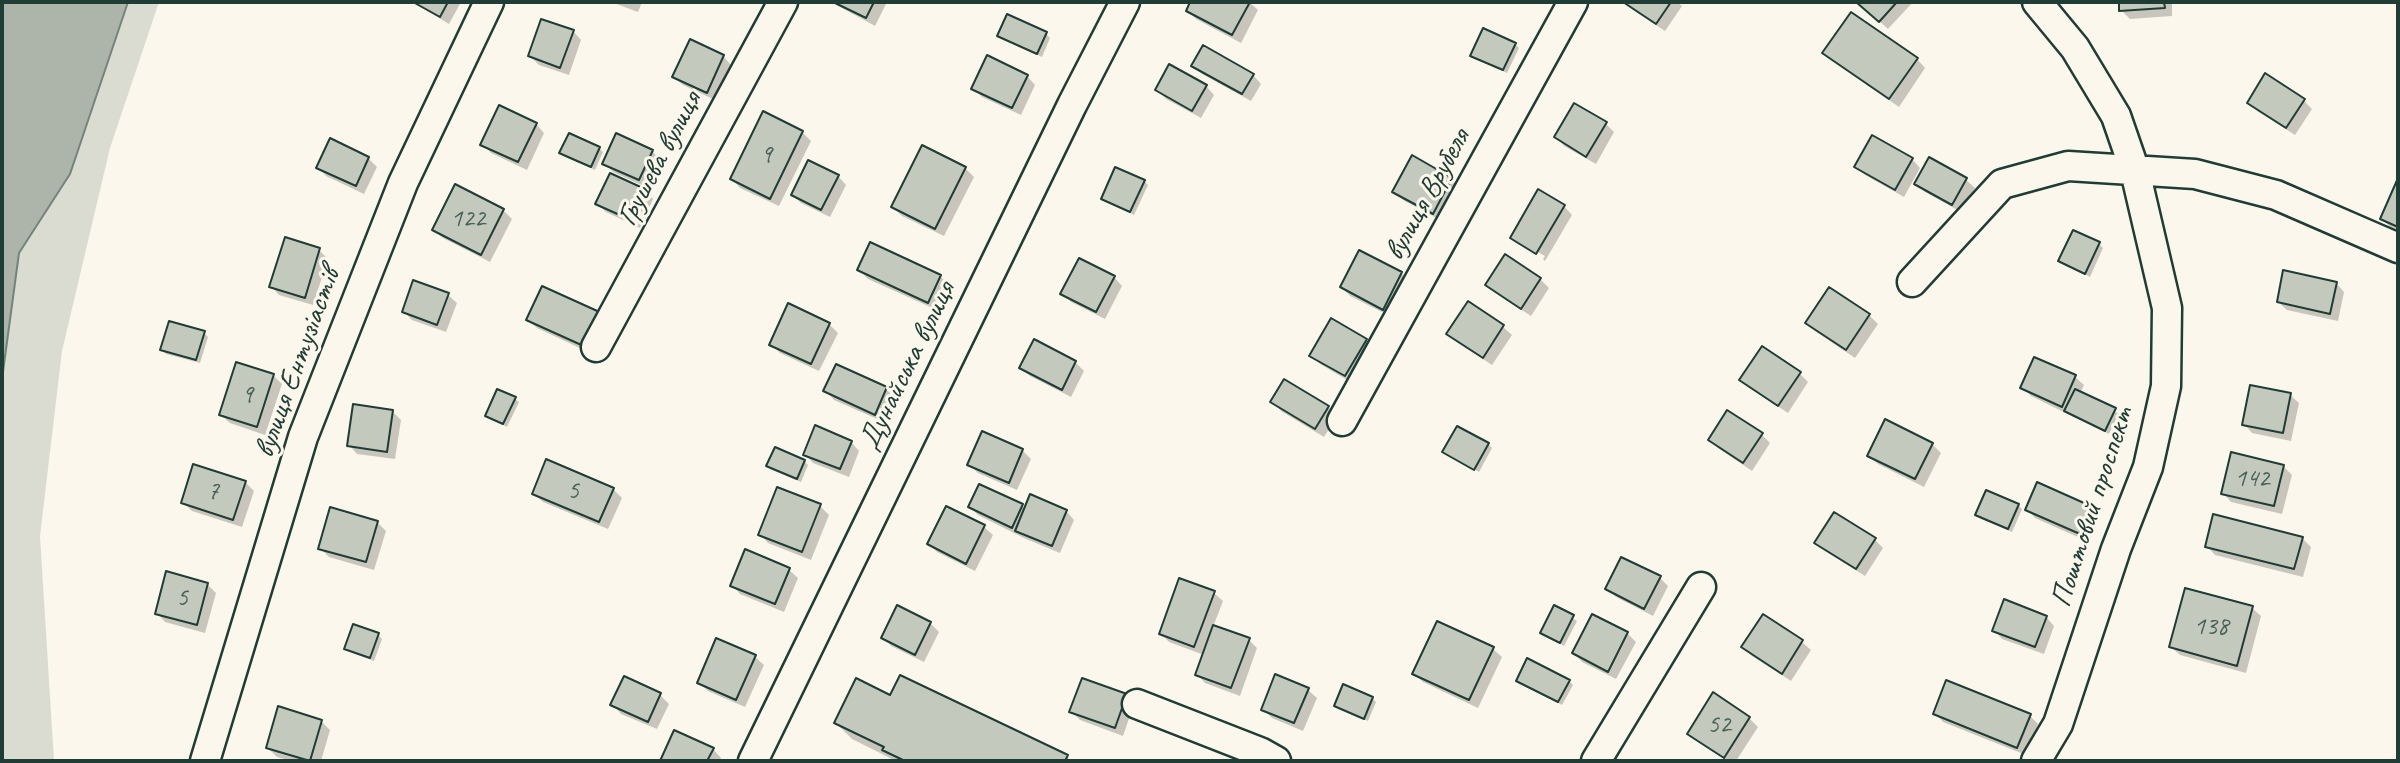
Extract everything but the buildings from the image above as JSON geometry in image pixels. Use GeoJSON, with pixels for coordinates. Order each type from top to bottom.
{"type":"FeatureCollection","features":[{"type":"Feature","properties":{"kind":"street","name":"вулиця Ентузіастів"},"geometry":{"type":"LineString","coordinates":[[205,761],[303,437],[402,183],[489,2]]}},
{"type":"Feature","properties":{"kind":"street","name":"Грушева вулиця"},"geometry":{"type":"LineString","coordinates":[[596,347],[783,2]]}},
{"type":"Feature","properties":{"kind":"street","name":"Дунайська вулиця"},"geometry":{"type":"LineString","coordinates":[[753,761],[1072,105],[1125,2]]}},
{"type":"Feature","properties":{"kind":"street","name":"вулиця Врубеля"},"geometry":{"type":"LineString","coordinates":[[1342,421],[1573,2]]}},
{"type":"Feature","properties":{"kind":"street","name":"Поштовий проспект"},"geometry":{"type":"LineString","coordinates":[[2036,761],[2058,724],[2111,562],[2148,467],[2166,386],[2167,308],[2136,171],[2116,116],[2075,48],[2037,2]]}},
{"type":"Feature","properties":{"kind":"street"},"geometry":{"type":"LineString","coordinates":[[1912,282],[2002,184],[2068,166],[2194,174],[2276,195],[2398,248]]}},
{"type":"Feature","properties":{"kind":"street"},"geometry":{"type":"LineString","coordinates":[[1596,761],[1701,587]]}},
{"type":"Feature","properties":{"kind":"street"},"geometry":{"type":"LineString","coordinates":[[1136,704],[1260,752],[1276,761]]}},
{"type":"Feature","properties":{"kind":"shaded area"},"geometry":{"type":"Polygon","coordinates":[[[2,2],[128,2],[70,174],[19,253],[2,379],[2,2]]]}},
{"type":"Feature","properties":{"kind":"shaded area"},"geometry":{"type":"Polygon","coordinates":[[[128,2],[159,2],[110,148],[62,351],[40,536],[54,761],[2,761],[2,379],[19,253],[70,174],[128,2]]]}}]}
